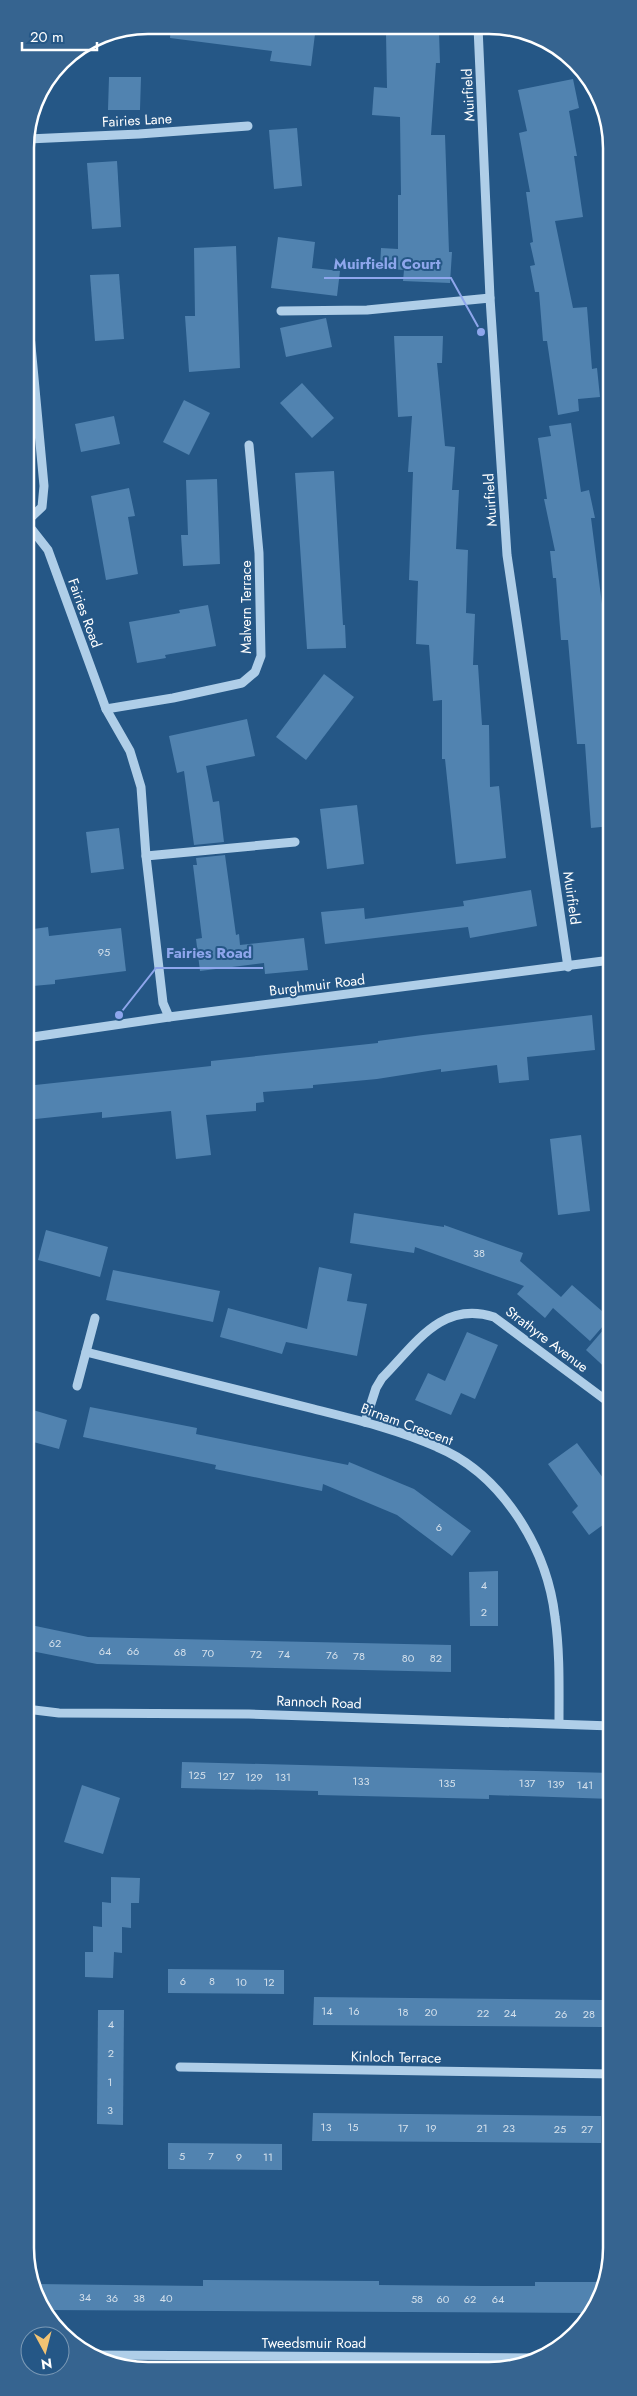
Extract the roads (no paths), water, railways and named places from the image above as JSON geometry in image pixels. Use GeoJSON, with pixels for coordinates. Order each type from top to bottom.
{"type":"FeatureCollection","features":[{"type":"Feature","properties":{"kind":"street","name":"Muirfield"},"geometry":{"type":"LineString","coordinates":[[478,34],[490,298],[507,555],[568,967]]}},
{"type":"Feature","properties":{"kind":"street","name":"Fairies Lane"},"geometry":{"type":"LineString","coordinates":[[34,139],[139,134],[248,126]]}},
{"type":"Feature","properties":{"kind":"street"},"geometry":{"type":"LineString","coordinates":[[281,311],[367,310],[490,298]]}},
{"type":"Feature","properties":{"kind":"street","name":"Fairies Road"},"geometry":{"type":"LineString","coordinates":[[34,384],[44,486],[42,506],[34,514]]}},
{"type":"Feature","properties":{"kind":"street","name":"Malvern Terrace"},"geometry":{"type":"LineString","coordinates":[[106,710],[242,683],[255,672],[261,656],[260,553],[249,445]]}},
{"type":"Feature","properties":{"kind":"street","name":"Fairies Road"},"geometry":{"type":"LineString","coordinates":[[34,533],[48,550],[106,710],[130,751],[141,787],[146,856],[162,1002],[170,1017]]}},
{"type":"Feature","properties":{"kind":"street"},"geometry":{"type":"LineString","coordinates":[[146,856],[295,842]]}},
{"type":"Feature","properties":{"kind":"street","name":"Burghmuir Road"},"geometry":{"type":"LineString","coordinates":[[34,1037],[170,1017],[603,961]]}},
{"type":"Feature","properties":{"kind":"street","name":"Strathyre Avenue"},"geometry":{"type":"LineString","coordinates":[[364,1422],[376,1388],[382,1378],[442,1319],[467,1313],[482,1313],[494,1316],[603,1398]]}},
{"type":"Feature","properties":{"kind":"street"},"geometry":{"type":"LineString","coordinates":[[77,1386],[95,1318]]}},
{"type":"Feature","properties":{"kind":"street","name":"Birnam Crescent"},"geometry":{"type":"LineString","coordinates":[[86,1352],[364,1422],[438,1447],[463,1460],[497,1490],[520,1519],[545,1574],[555,1616],[559,1723]]}},
{"type":"Feature","properties":{"kind":"street","name":"Rannoch Road"},"geometry":{"type":"LineString","coordinates":[[34,1710],[59,1713],[249,1714],[603,1725]]}},
{"type":"Feature","properties":{"kind":"street","name":"Kinloch Terrace"},"geometry":{"type":"LineString","coordinates":[[180,2067],[603,2074]]}},
{"type":"Feature","properties":{"kind":"street","name":"Tweedsmuir Road"},"geometry":{"type":"LineString","coordinates":[[108,2355],[519,2358]]}},
{"type":"Feature","properties":{"kind":"place","name":"Muirfield Court"},"geometry":{"type":"Point","coordinates":[481,332]}},
{"type":"Feature","properties":{"kind":"place","name":"Fairies Road"},"geometry":{"type":"Point","coordinates":[119,1015]}}]}
